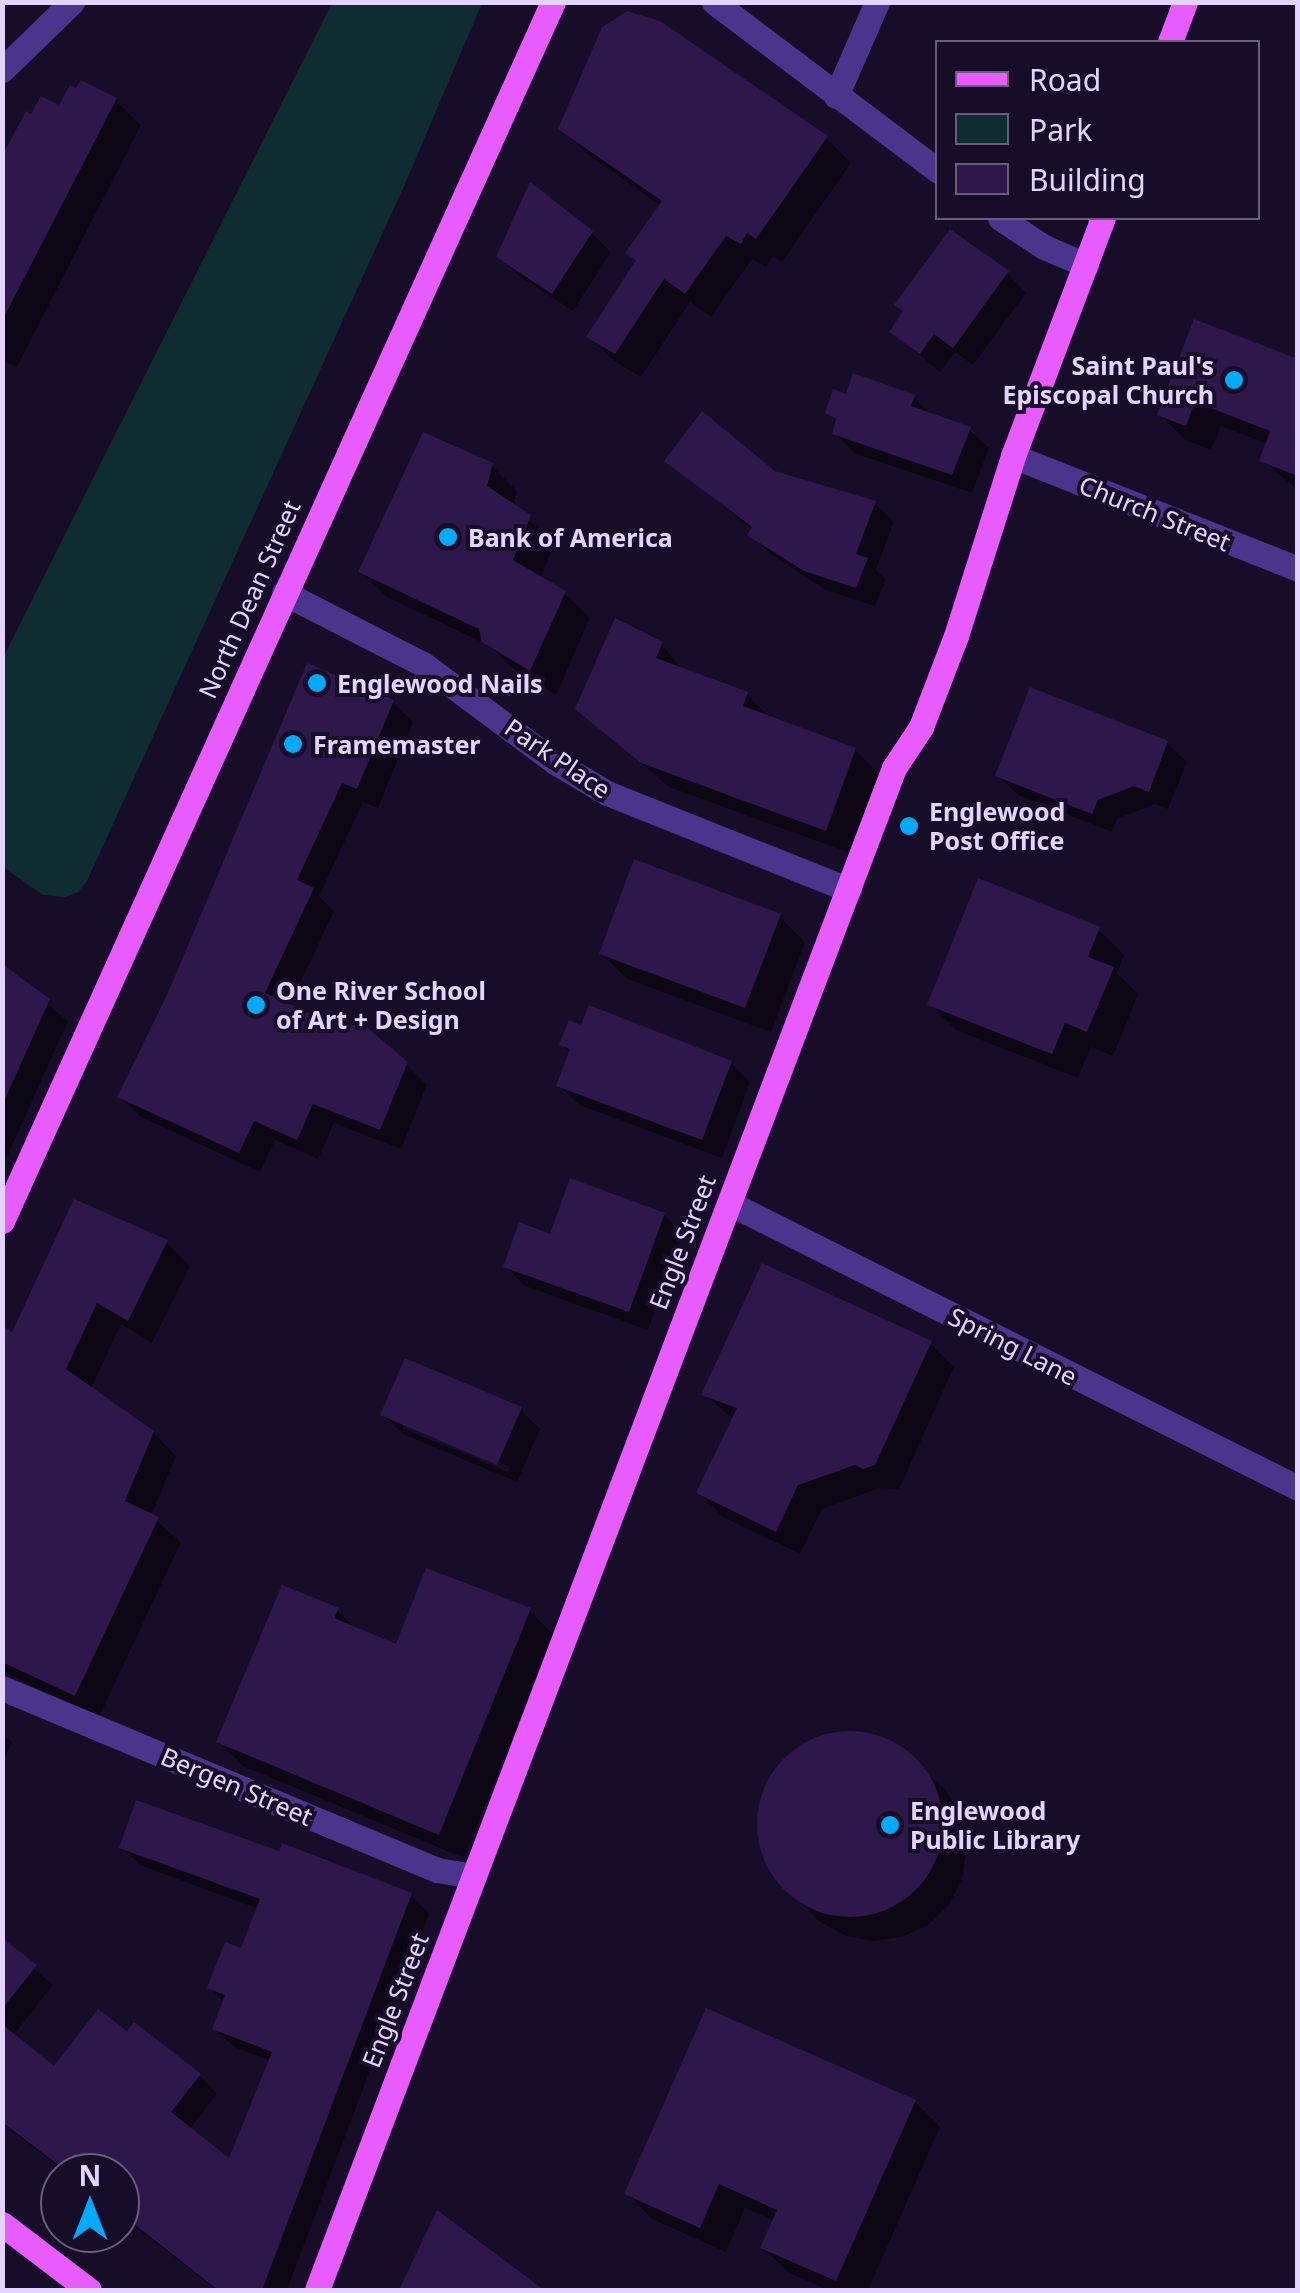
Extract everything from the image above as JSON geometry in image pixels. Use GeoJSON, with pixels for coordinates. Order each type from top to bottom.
{"type":"FeatureCollection","features":[{"type":"Feature","properties":{"kind":"main road","name":"North Dean Street"},"geometry":{"type":"LineString","coordinates":[[2,1221],[553,2]]}},
{"type":"Feature","properties":{"kind":"main road"},"geometry":{"type":"LineString","coordinates":[[1171,40],[1185,2]]}},
{"type":"Feature","properties":{"kind":"main road","name":"Engle Street"},"geometry":{"type":"LineString","coordinates":[[317,2290],[894,768],[921,727],[956,636],[1012,456],[1102,220]]}},
{"type":"Feature","properties":{"kind":"main road"},"geometry":{"type":"LineString","coordinates":[[2,2224],[88,2290]]}},
{"type":"Feature","properties":{"kind":"street"},"geometry":{"type":"LineString","coordinates":[[2,70],[72,2]]}},
{"type":"Feature","properties":{"kind":"street"},"geometry":{"type":"LineString","coordinates":[[714,2],[935,169]]}},
{"type":"Feature","properties":{"kind":"street"},"geometry":{"type":"LineString","coordinates":[[836,96],[877,2]]}},
{"type":"Feature","properties":{"kind":"street"},"geometry":{"type":"LineString","coordinates":[[1003,220],[1044,247],[1086,265]]}},
{"type":"Feature","properties":{"kind":"street","name":"Church Street"},"geometry":{"type":"LineString","coordinates":[[1012,456],[1298,569]]}},
{"type":"Feature","properties":{"kind":"street","name":"Park Place"},"geometry":{"type":"LineString","coordinates":[[284,594],[423,664],[555,762],[607,793],[848,890]]}},
{"type":"Feature","properties":{"kind":"street","name":"Spring Lane"},"geometry":{"type":"LineString","coordinates":[[729,1203],[1298,1488]]}},
{"type":"Feature","properties":{"kind":"street","name":"Bergen Street"},"geometry":{"type":"LineString","coordinates":[[2,1688],[436,1870],[474,1876]]}},
{"type":"Feature","properties":{"kind":"green space"},"geometry":{"type":"Polygon","coordinates":[[[332,3],[482,3],[405,184],[87,881],[78,892],[65,897],[43,895],[3,867],[3,658],[332,3]]]}},
{"type":"Feature","properties":{"kind":"building"},"geometry":{"type":"Polygon","coordinates":[[[627,11],[660,21],[828,136],[756,239],[747,233],[741,244],[726,236],[685,294],[664,279],[615,354],[586,337],[636,260],[625,253],[662,201],[558,129],[602,27],[627,11]]]}},
{"type":"Feature","properties":{"kind":"building"},"geometry":{"type":"Polygon","coordinates":[[[81,80],[117,98],[2,321],[2,156],[26,111],[31,114],[41,96],[59,105],[70,85],[76,88],[81,80]]]}},
{"type":"Feature","properties":{"kind":"building"},"geometry":{"type":"Polygon","coordinates":[[[530,182],[593,231],[552,294],[496,257],[530,182]]]}},
{"type":"Feature","properties":{"kind":"building"},"geometry":{"type":"Polygon","coordinates":[[[950,229],[1009,271],[953,348],[934,334],[920,354],[889,332],[903,311],[894,305],[950,229]]]}},
{"type":"Feature","properties":{"kind":"building","name":"Saint Paul's Episcopal Church"},"geometry":{"type":"Polygon","coordinates":[[[1194,319],[1298,359],[1298,476],[1259,461],[1270,431],[1195,402],[1186,426],[1157,415],[1194,319]]]}},
{"type":"Feature","properties":{"kind":"building"},"geometry":{"type":"Polygon","coordinates":[[[853,373],[915,395],[911,406],[971,427],[952,475],[832,434],[836,419],[825,413],[833,389],[846,394],[853,373]]]}},
{"type":"Feature","properties":{"kind":"building"},"geometry":{"type":"Polygon","coordinates":[[[702,411],[775,471],[876,501],[856,554],[868,558],[856,588],[804,571],[747,535],[752,527],[664,461],[702,411]]]}},
{"type":"Feature","properties":{"kind":"building","name":"Bank of America"},"geometry":{"type":"Polygon","coordinates":[[[423,432],[493,463],[487,486],[531,515],[513,560],[566,591],[530,671],[482,642],[479,629],[358,572],[423,432]]]}},
{"type":"Feature","properties":{"kind":"building"},"geometry":{"type":"Polygon","coordinates":[[[615,618],[663,642],[656,658],[748,692],[743,706],[856,748],[826,831],[641,763],[575,709],[615,618]]]}},
{"type":"Feature","properties":{"kind":"building"},"geometry":{"type":"Polygon","coordinates":[[[307,663],[394,700],[357,789],[342,783],[297,880],[314,888],[265,993],[346,1030],[352,1015],[408,1062],[380,1130],[313,1104],[297,1140],[254,1121],[239,1153],[117,1097],[168,993],[307,663]]]}},
{"type":"Feature","properties":{"kind":"building"},"geometry":{"type":"Polygon","coordinates":[[[1030,687],[1168,741],[1149,792],[1134,786],[1098,800],[1092,814],[995,776],[1030,687]]]}},
{"type":"Feature","properties":{"kind":"building"},"geometry":{"type":"Polygon","coordinates":[[[634,859],[781,914],[745,1008],[599,954],[634,859]]]}},
{"type":"Feature","properties":{"kind":"building"},"geometry":{"type":"Polygon","coordinates":[[[978,878],[1100,927],[1088,957],[1114,967],[1087,1032],[1065,1023],[1052,1054],[927,1005],[978,878]]]}},
{"type":"Feature","properties":{"kind":"building"},"geometry":{"type":"Polygon","coordinates":[[[2,964],[50,999],[2,1106],[2,964]]]}},
{"type":"Feature","properties":{"kind":"building"},"geometry":{"type":"Polygon","coordinates":[[[589,1005],[732,1061],[702,1140],[556,1086],[570,1049],[559,1045],[569,1020],[581,1025],[589,1005]]]}},
{"type":"Feature","properties":{"kind":"building"},"geometry":{"type":"Polygon","coordinates":[[[570,1178],[665,1213],[629,1312],[503,1267],[519,1222],[550,1234],[570,1178]]]}},
{"type":"Feature","properties":{"kind":"building"},"geometry":{"type":"Polygon","coordinates":[[[74,1199],[168,1240],[128,1321],[97,1303],[66,1369],[154,1431],[125,1501],[159,1517],[75,1696],[2,1662],[2,1325],[12,1332],[74,1199]]]}},
{"type":"Feature","properties":{"kind":"building"},"geometry":{"type":"Polygon","coordinates":[[[762,1263],[932,1341],[875,1465],[863,1469],[855,1465],[798,1485],[776,1532],[696,1493],[737,1408],[701,1395],[762,1263]]]}},
{"type":"Feature","properties":{"kind":"building"},"geometry":{"type":"Polygon","coordinates":[[[405,1358],[522,1407],[497,1465],[380,1415],[405,1358]]]}},
{"type":"Feature","properties":{"kind":"building"},"geometry":{"type":"Polygon","coordinates":[[[426,1568],[531,1608],[439,1835],[216,1742],[282,1585],[339,1608],[334,1618],[396,1644],[426,1568]]]}},
{"type":"Feature","properties":{"kind":"building"},"geometry":{"type":"Polygon","coordinates":[[[850,1731],[886,1738],[916,1758],[936,1788],[943,1824],[936,1860],[916,1890],[886,1910],[850,1917],[814,1910],[784,1890],[764,1860],[757,1824],[764,1788],[784,1758],[814,1738],[850,1731]]]}},
{"type":"Feature","properties":{"kind":"building"},"geometry":{"type":"Polygon","coordinates":[[[136,1800],[279,1851],[282,1843],[412,1893],[262,2290],[218,2290],[140,2229],[140,2153],[43,2153],[2,2122],[2,2024],[54,2066],[98,2009],[127,2031],[134,2022],[201,2074],[171,2112],[229,2158],[272,2052],[212,2029],[225,1995],[207,1988],[225,1942],[241,1948],[260,1899],[119,1848],[136,1800]]]}},
{"type":"Feature","properties":{"kind":"building"},"geometry":{"type":"Polygon","coordinates":[[[2,1938],[37,1965],[2,2009],[2,1938]]]}},
{"type":"Feature","properties":{"kind":"building"},"geometry":{"type":"Polygon","coordinates":[[[706,2008],[916,2100],[836,2281],[760,2248],[777,2210],[719,2184],[700,2228],[624,2194],[706,2008]]]}},
{"type":"Feature","properties":{"kind":"building"},"geometry":{"type":"Polygon","coordinates":[[[437,2210],[544,2290],[399,2290],[437,2210]]]}},
{"type":"Feature","properties":{"kind":"place","name":"Saint Paul's Episcopal Church"},"geometry":{"type":"Point","coordinates":[1234,380]}},
{"type":"Feature","properties":{"kind":"place","name":"Bank of America"},"geometry":{"type":"Point","coordinates":[448,537]}},
{"type":"Feature","properties":{"kind":"place","name":"Englewood Nails"},"geometry":{"type":"Point","coordinates":[317,683]}},
{"type":"Feature","properties":{"kind":"place","name":"Framemaster"},"geometry":{"type":"Point","coordinates":[293,744]}},
{"type":"Feature","properties":{"kind":"place","name":"Englewood Post Office"},"geometry":{"type":"Point","coordinates":[909,826]}},
{"type":"Feature","properties":{"kind":"place","name":"One River School of Art + Design"},"geometry":{"type":"Point","coordinates":[256,1005]}},
{"type":"Feature","properties":{"kind":"place","name":"Englewood Public Library"},"geometry":{"type":"Point","coordinates":[890,1825]}}]}
